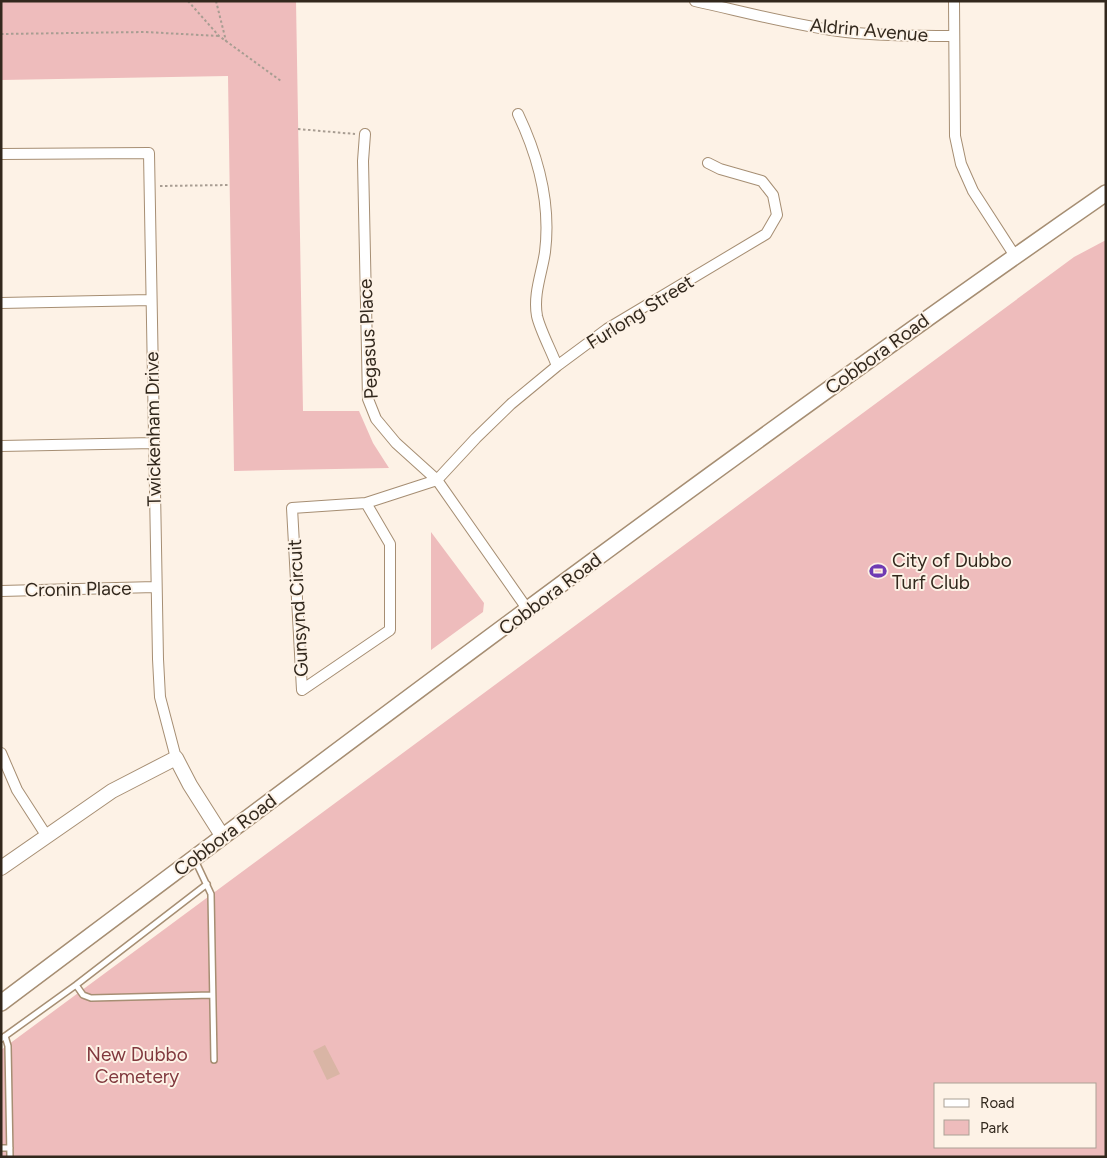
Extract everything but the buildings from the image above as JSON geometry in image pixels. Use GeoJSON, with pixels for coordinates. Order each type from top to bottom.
{"type":"FeatureCollection","features":[{"type":"Feature","properties":{"kind":"main road","name":"Cobbora Road"},"geometry":{"type":"LineString","coordinates":[[1,1003],[833,384],[1106,193]]}},
{"type":"Feature","properties":{"kind":"street","name":"Aldrin Avenue"},"geometry":{"type":"LineString","coordinates":[[695,1],[817,28],[846,32],[877,35],[954,36]]}},
{"type":"Feature","properties":{"kind":"street"},"geometry":{"type":"LineString","coordinates":[[954,1],[955,136],[961,164],[973,191],[1015,256]]}},
{"type":"Feature","properties":{"kind":"street"},"geometry":{"type":"LineString","coordinates":[[518,114],[540,171],[546,210],[545,251],[537,289],[538,316],[558,366]]}},
{"type":"Feature","properties":{"kind":"street","name":"Pegasus Place"},"geometry":{"type":"LineString","coordinates":[[365,134],[363,161],[368,399],[376,419],[396,443],[436,480],[528,610]]}},
{"type":"Feature","properties":{"kind":"street","name":"Twickenham Drive"},"geometry":{"type":"LineString","coordinates":[[1,154],[148,153],[156,587],[160,697],[176,758],[190,785],[223,837]]}},
{"type":"Feature","properties":{"kind":"street","name":"Furlong Street"},"geometry":{"type":"LineString","coordinates":[[436,480],[511,404],[607,329],[766,234],[777,215],[773,195],[768,188],[762,181],[720,169],[708,163]]}},
{"type":"Feature","properties":{"kind":"street"},"geometry":{"type":"LineString","coordinates":[[1,303],[151,300]]}},
{"type":"Feature","properties":{"kind":"street"},"geometry":{"type":"LineString","coordinates":[[1,446],[154,443]]}},
{"type":"Feature","properties":{"kind":"street","name":"Gunsynd Circuit"},"geometry":{"type":"LineString","coordinates":[[366,503],[390,544],[390,630],[302,690],[292,508],[366,503],[436,480]]}},
{"type":"Feature","properties":{"kind":"street","name":"Cronin Place"},"geometry":{"type":"LineString","coordinates":[[1,591],[156,587]]}},
{"type":"Feature","properties":{"kind":"street"},"geometry":{"type":"LineString","coordinates":[[1,753],[17,790],[46,835]]}},
{"type":"Feature","properties":{"kind":"street"},"geometry":{"type":"LineString","coordinates":[[1,868],[112,791],[176,758]]}},
{"type":"Feature","properties":{"kind":"lane"},"geometry":{"type":"LineString","coordinates":[[194,858],[211,894],[214,1060]]}},
{"type":"Feature","properties":{"kind":"lane"},"geometry":{"type":"LineString","coordinates":[[10,1157],[8,1046],[3,1038],[207,884]]}},
{"type":"Feature","properties":{"kind":"lane"},"geometry":{"type":"LineString","coordinates":[[76,984],[83,995],[91,998],[212,995]]}},
{"type":"Feature","properties":{"kind":"lane"},"geometry":{"type":"LineString","coordinates":[[1,1148],[10,1148]]}},
{"type":"Feature","properties":{"kind":"path"},"geometry":{"type":"LineString","coordinates":[[188,1],[219,36],[281,81]]}},
{"type":"Feature","properties":{"kind":"path"},"geometry":{"type":"LineString","coordinates":[[216,1],[226,41]]}},
{"type":"Feature","properties":{"kind":"path"},"geometry":{"type":"LineString","coordinates":[[1,34],[145,32],[219,36]]}},
{"type":"Feature","properties":{"kind":"path"},"geometry":{"type":"LineString","coordinates":[[298,129],[365,134]]}},
{"type":"Feature","properties":{"kind":"path"},"geometry":{"type":"LineString","coordinates":[[149,186],[230,185]]}},
{"type":"Feature","properties":{"kind":"green space"},"geometry":{"type":"Polygon","coordinates":[[[1,1],[296,1],[303,411],[359,411],[373,443],[389,468],[234,471],[228,76],[1,80],[1,1]]]}},
{"type":"Feature","properties":{"kind":"green space","name":"City of Dubbo Turf Club"},"geometry":{"type":"Polygon","coordinates":[[[1106,240],[1106,1157],[1,1157],[1,1050],[1074,257],[1106,240]]]}},
{"type":"Feature","properties":{"kind":"green space"},"geometry":{"type":"Polygon","coordinates":[[[431,532],[484,603],[483,612],[431,650],[431,532]]]}},
{"type":"Feature","properties":{"kind":"place","name":"City of Dubbo Turf Club"},"geometry":{"type":"Point","coordinates":[878,571]}},
{"type":"Feature","properties":{"kind":"park label","name":"New Dubbo Cemetery"},"geometry":{"type":"Point","coordinates":[137,1065]}}]}
